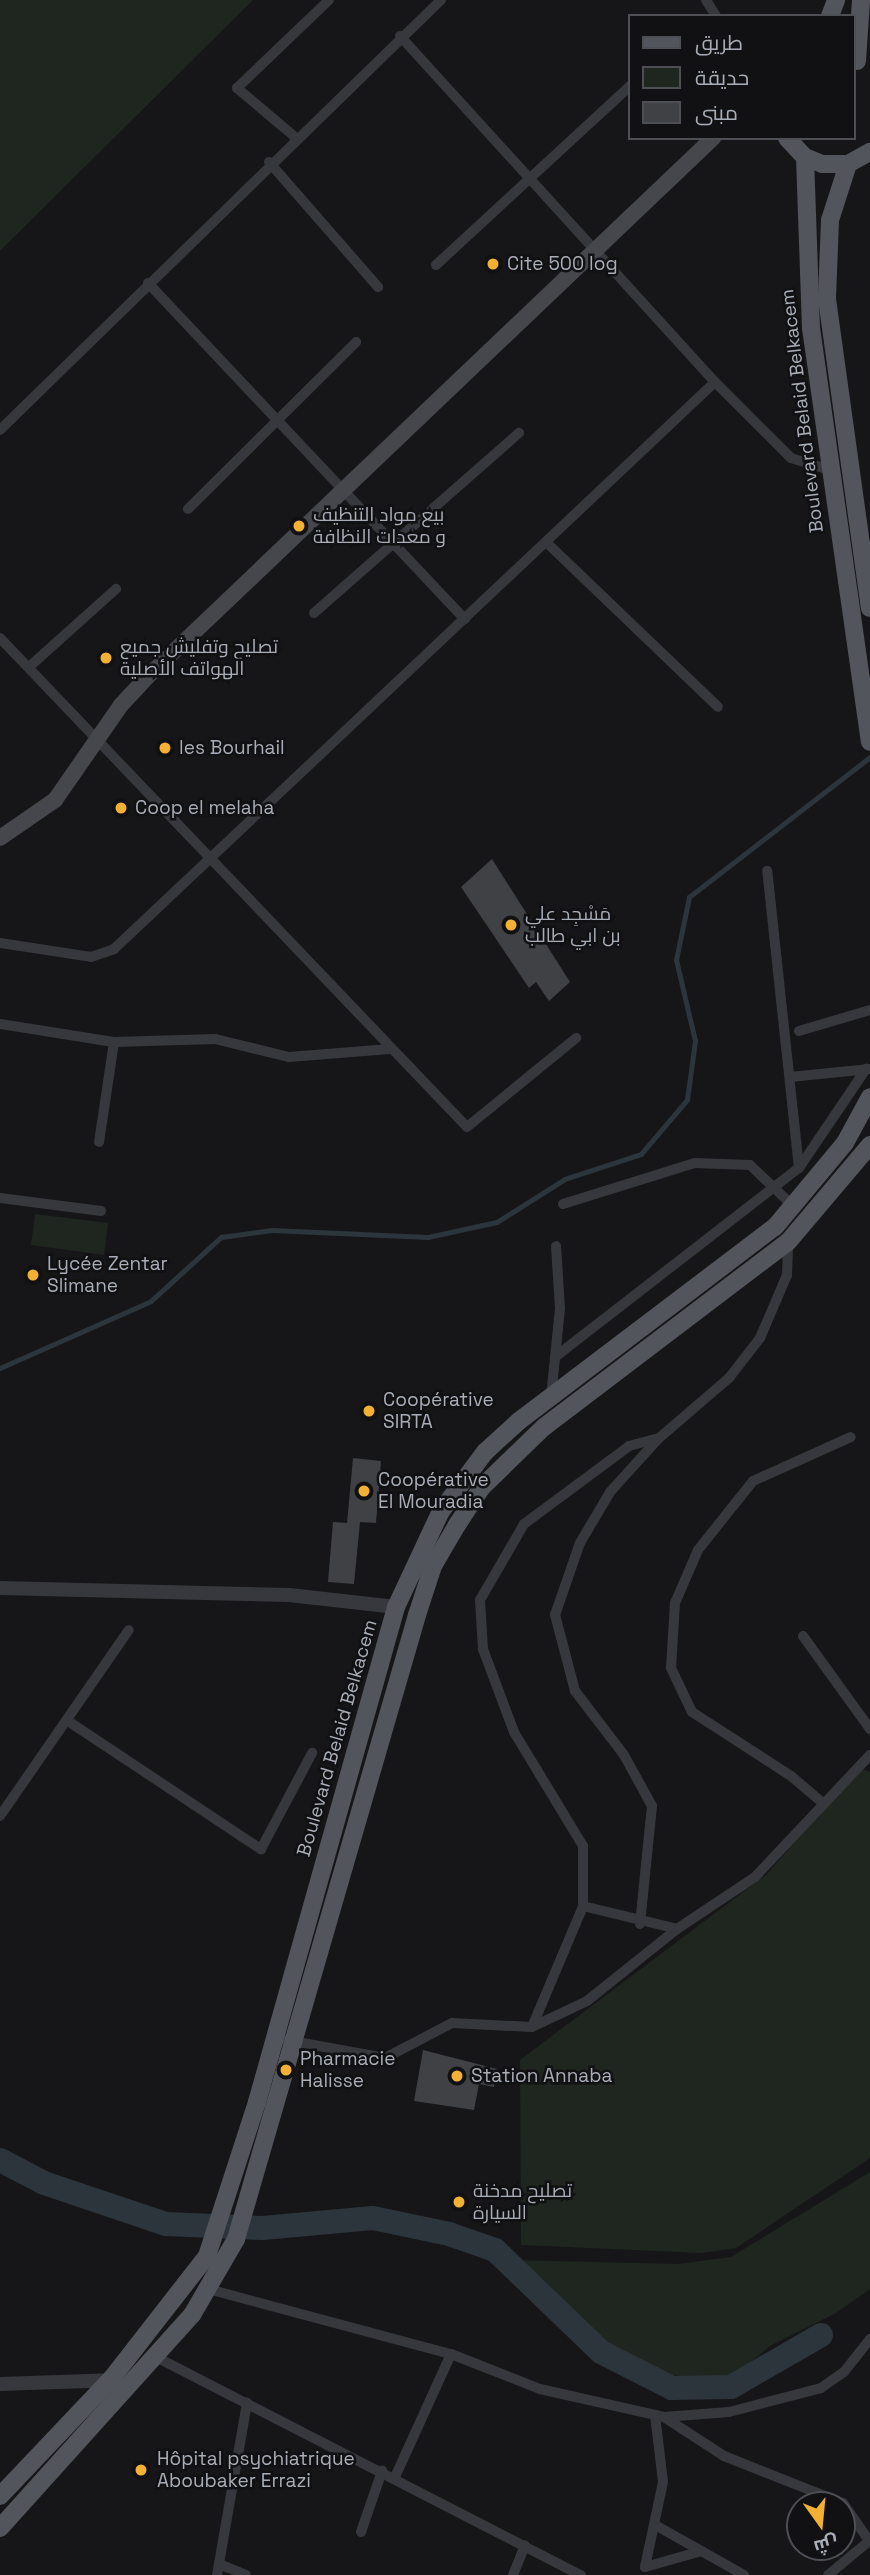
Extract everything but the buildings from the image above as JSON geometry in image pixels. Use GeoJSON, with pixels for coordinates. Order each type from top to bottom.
{"type":"FeatureCollection","features":[{"type":"Feature","properties":{"kind":"main road"},"geometry":{"type":"LineString","coordinates":[[860,63],[861,0]]}},
{"type":"Feature","properties":{"kind":"main road"},"geometry":{"type":"LineString","coordinates":[[0,838],[55,800],[101,740],[121,705],[148,677],[596,246],[711,140]]}},
{"type":"Feature","properties":{"kind":"main road"},"geometry":{"type":"LineString","coordinates":[[789,140],[805,157],[830,165],[848,163],[870,152]]}},
{"type":"Feature","properties":{"kind":"main road","name":"Boulevard Belaid Belkacem"},"geometry":{"type":"LineString","coordinates":[[805,157],[809,300],[827,469],[869,735]]}},
{"type":"Feature","properties":{"kind":"main road","name":"Boulevard Belaid Belkacem"},"geometry":{"type":"LineString","coordinates":[[848,163],[830,220],[827,299],[870,607]]}},
{"type":"Feature","properties":{"kind":"main road","name":"Boulevard Belaid Belkacem"},"geometry":{"type":"LineString","coordinates":[[0,2496],[112,2378],[187,2287],[211,2246],[275,2038],[396,1607],[415,1559],[464,1478],[485,1452],[551,1397],[723,1270],[793,1206],[845,1143],[870,1097]]}},
{"type":"Feature","properties":{"kind":"main road"},"geometry":{"type":"LineString","coordinates":[[0,2528],[156,2357],[208,2290],[236,2239],[417,1615],[433,1566],[457,1525],[482,1487],[544,1427],[788,1242],[870,1145]]}},
{"type":"Feature","properties":{"kind":"street"},"geometry":{"type":"LineString","coordinates":[[295,137],[237,88],[329,0]]}},
{"type":"Feature","properties":{"kind":"street"},"geometry":{"type":"LineString","coordinates":[[0,430],[269,162],[441,0]]}},
{"type":"Feature","properties":{"kind":"street"},"geometry":{"type":"LineString","coordinates":[[694,0],[706,1]]}},
{"type":"Feature","properties":{"kind":"street"},"geometry":{"type":"LineString","coordinates":[[400,36],[529,179],[596,246],[715,382],[790,458],[827,469]]}},
{"type":"Feature","properties":{"kind":"street"},"geometry":{"type":"LineString","coordinates":[[436,265],[628,88]]}},
{"type":"Feature","properties":{"kind":"street"},"geometry":{"type":"LineString","coordinates":[[269,162],[379,287]]}},
{"type":"Feature","properties":{"kind":"street"},"geometry":{"type":"LineString","coordinates":[[148,283],[465,619]]}},
{"type":"Feature","properties":{"kind":"street"},"geometry":{"type":"LineString","coordinates":[[188,509],[356,342]]}},
{"type":"Feature","properties":{"kind":"street"},"geometry":{"type":"LineString","coordinates":[[0,943],[104,955],[214,860],[715,382]]}},
{"type":"Feature","properties":{"kind":"street"},"geometry":{"type":"LineString","coordinates":[[314,613],[519,433]]}},
{"type":"Feature","properties":{"kind":"street"},"geometry":{"type":"LineString","coordinates":[[546,542],[718,707]]}},
{"type":"Feature","properties":{"kind":"street"},"geometry":{"type":"LineString","coordinates":[[29,667],[116,589]]}},
{"type":"Feature","properties":{"kind":"street"},"geometry":{"type":"LineString","coordinates":[[2,643],[101,740],[390,1049],[467,1127],[576,1038]]}},
{"type":"Feature","properties":{"kind":"street"},"geometry":{"type":"LineString","coordinates":[[767,871],[799,1168]]}},
{"type":"Feature","properties":{"kind":"street"},"geometry":{"type":"LineString","coordinates":[[799,1031],[870,1010]]}},
{"type":"Feature","properties":{"kind":"street"},"geometry":{"type":"LineString","coordinates":[[0,1024],[114,1042],[215,1039],[289,1057],[390,1049]]}},
{"type":"Feature","properties":{"kind":"street"},"geometry":{"type":"LineString","coordinates":[[99,1142],[114,1042]]}},
{"type":"Feature","properties":{"kind":"street"},"geometry":{"type":"LineString","coordinates":[[790,1077],[868,1069]]}},
{"type":"Feature","properties":{"kind":"street"},"geometry":{"type":"LineString","coordinates":[[555,1357],[799,1168],[868,1069]]}},
{"type":"Feature","properties":{"kind":"street"},"geometry":{"type":"LineString","coordinates":[[563,1204],[695,1163],[750,1166],[775,1185],[793,1206]]}},
{"type":"Feature","properties":{"kind":"street"},"geometry":{"type":"LineString","coordinates":[[0,1198],[101,1211]]}},
{"type":"Feature","properties":{"kind":"street"},"geometry":{"type":"LineString","coordinates":[[639,1924],[652,1806],[624,1755],[575,1691],[555,1615],[580,1543],[610,1492],[658,1439],[729,1378],[760,1338],[787,1275],[788,1242]]}},
{"type":"Feature","properties":{"kind":"street"},"geometry":{"type":"LineString","coordinates":[[551,1397],[555,1357],[556,1246]]}},
{"type":"Feature","properties":{"kind":"street"},"geometry":{"type":"LineString","coordinates":[[824,1804],[791,1776],[692,1712],[671,1668],[675,1603],[698,1550],[753,1481],[850,1437]]}},
{"type":"Feature","properties":{"kind":"street"},"geometry":{"type":"LineString","coordinates":[[532,2027],[583,1906],[583,1846],[514,1732],[483,1649],[480,1600],[524,1524],[629,1446],[658,1439]]}},
{"type":"Feature","properties":{"kind":"street"},"geometry":{"type":"LineString","coordinates":[[0,1588],[289,1595],[396,1607]]}},
{"type":"Feature","properties":{"kind":"street"},"geometry":{"type":"LineString","coordinates":[[0,1816],[129,1630]]}},
{"type":"Feature","properties":{"kind":"street"},"geometry":{"type":"LineString","coordinates":[[803,1636],[870,1730]]}},
{"type":"Feature","properties":{"kind":"street"},"geometry":{"type":"LineString","coordinates":[[68,1721],[261,1849],[312,1753]]}},
{"type":"Feature","properties":{"kind":"street"},"geometry":{"type":"LineString","coordinates":[[275,2038],[294,2044],[385,2058],[452,2023],[532,2027],[587,2001],[659,1949],[677,1929],[755,1877],[870,1755]]}},
{"type":"Feature","properties":{"kind":"street"},"geometry":{"type":"LineString","coordinates":[[583,1906],[639,1924],[677,1929]]}},
{"type":"Feature","properties":{"kind":"street"},"geometry":{"type":"LineString","coordinates":[[208,2290],[451,2354],[540,2389],[659,2416],[729,2412],[821,2388],[844,2372],[870,2339]]}},
{"type":"Feature","properties":{"kind":"street"},"geometry":{"type":"LineString","coordinates":[[395,2477],[451,2354]]}},
{"type":"Feature","properties":{"kind":"street"},"geometry":{"type":"LineString","coordinates":[[156,2357],[395,2477],[581,2575]]}},
{"type":"Feature","properties":{"kind":"street"},"geometry":{"type":"LineString","coordinates":[[0,2384],[112,2378],[132,2384]]}},
{"type":"Feature","properties":{"kind":"street"},"geometry":{"type":"LineString","coordinates":[[246,2575],[218,2570],[247,2403]]}},
{"type":"Feature","properties":{"kind":"street"},"geometry":{"type":"LineString","coordinates":[[644,2571],[657,2526],[663,2482],[659,2416]]}},
{"type":"Feature","properties":{"kind":"street"},"geometry":{"type":"LineString","coordinates":[[659,2416],[681,2433],[723,2456],[843,2503],[855,2514],[869,2542],[828,2575]]}},
{"type":"Feature","properties":{"kind":"street"},"geometry":{"type":"LineString","coordinates":[[361,2532],[382,2471]]}},
{"type":"Feature","properties":{"kind":"street"},"geometry":{"type":"LineString","coordinates":[[657,2526],[744,2575]]}},
{"type":"Feature","properties":{"kind":"street"},"geometry":{"type":"LineString","coordinates":[[513,2575],[525,2545]]}},
{"type":"Feature","properties":{"kind":"street"},"geometry":{"type":"LineString","coordinates":[[644,2571],[702,2552]]}},
{"type":"Feature","properties":{"kind":"green space"},"geometry":{"type":"Polygon","coordinates":[[[0,0],[253,0],[0,251],[0,0]]]}},
{"type":"Feature","properties":{"kind":"green space"},"geometry":{"type":"Polygon","coordinates":[[[35,1214],[108,1223],[104,1255],[31,1245],[35,1214]]]}},
{"type":"Feature","properties":{"kind":"green space"},"geometry":{"type":"Polygon","coordinates":[[[859,1768],[870,1772],[870,2158],[736,2248],[702,2253],[521,2245],[520,2060],[767,1874],[859,1768]]]}},
{"type":"Feature","properties":{"kind":"green space"},"geometry":{"type":"Polygon","coordinates":[[[870,2172],[870,2289],[836,2313],[770,2346],[735,2375],[715,2381],[659,2373],[605,2346],[512,2260],[678,2264],[731,2257],[870,2172]]]}},
{"type":"Feature","properties":{"kind":"waterway"},"geometry":{"type":"LineString","coordinates":[[0,1368],[151,1301],[221,1237],[272,1230],[428,1237],[497,1222],[565,1179],[641,1154],[687,1100],[695,1041],[676,960],[689,897],[870,757]]}},
{"type":"Feature","properties":{"kind":"waterway"},"geometry":{"type":"LineString","coordinates":[[0,2160],[44,2183],[166,2224],[263,2228],[373,2218],[449,2234],[495,2250],[601,2352],[672,2388],[731,2387],[821,2335]]}},
{"type":"Feature","properties":{"kind":"place","name":"Cite 500 log"},"geometry":{"type":"Point","coordinates":[493,264]}},
{"type":"Feature","properties":{"kind":"place","name":"بيع مواد التنظيف و معدات النظافة"},"geometry":{"type":"Point","coordinates":[299,526]}},
{"type":"Feature","properties":{"kind":"place","name":"تصليح وتفليش جميع الهواتف الأصلية"},"geometry":{"type":"Point","coordinates":[106,658]}},
{"type":"Feature","properties":{"kind":"place","name":"les Bourhail"},"geometry":{"type":"Point","coordinates":[165,748]}},
{"type":"Feature","properties":{"kind":"place","name":"Coop el melaha"},"geometry":{"type":"Point","coordinates":[121,808]}},
{"type":"Feature","properties":{"kind":"place","name":"مَسْجِد علي بن ابي طالب"},"geometry":{"type":"Point","coordinates":[511,925]}},
{"type":"Feature","properties":{"kind":"place","name":"Lycée Zentar Slimane"},"geometry":{"type":"Point","coordinates":[33,1275]}},
{"type":"Feature","properties":{"kind":"place","name":"Coopérative SIRTA"},"geometry":{"type":"Point","coordinates":[369,1411]}},
{"type":"Feature","properties":{"kind":"place","name":"Coopérative El Mouradia"},"geometry":{"type":"Point","coordinates":[364,1491]}},
{"type":"Feature","properties":{"kind":"place","name":"Pharmacie Halisse"},"geometry":{"type":"Point","coordinates":[286,2070]}},
{"type":"Feature","properties":{"kind":"place","name":"Station Annaba"},"geometry":{"type":"Point","coordinates":[457,2076]}},
{"type":"Feature","properties":{"kind":"place","name":"تصليح مدخنة السيارة"},"geometry":{"type":"Point","coordinates":[459,2202]}},
{"type":"Feature","properties":{"kind":"place","name":"Hôpital psychiatrique Aboubaker Errazi"},"geometry":{"type":"Point","coordinates":[141,2470]}}]}
